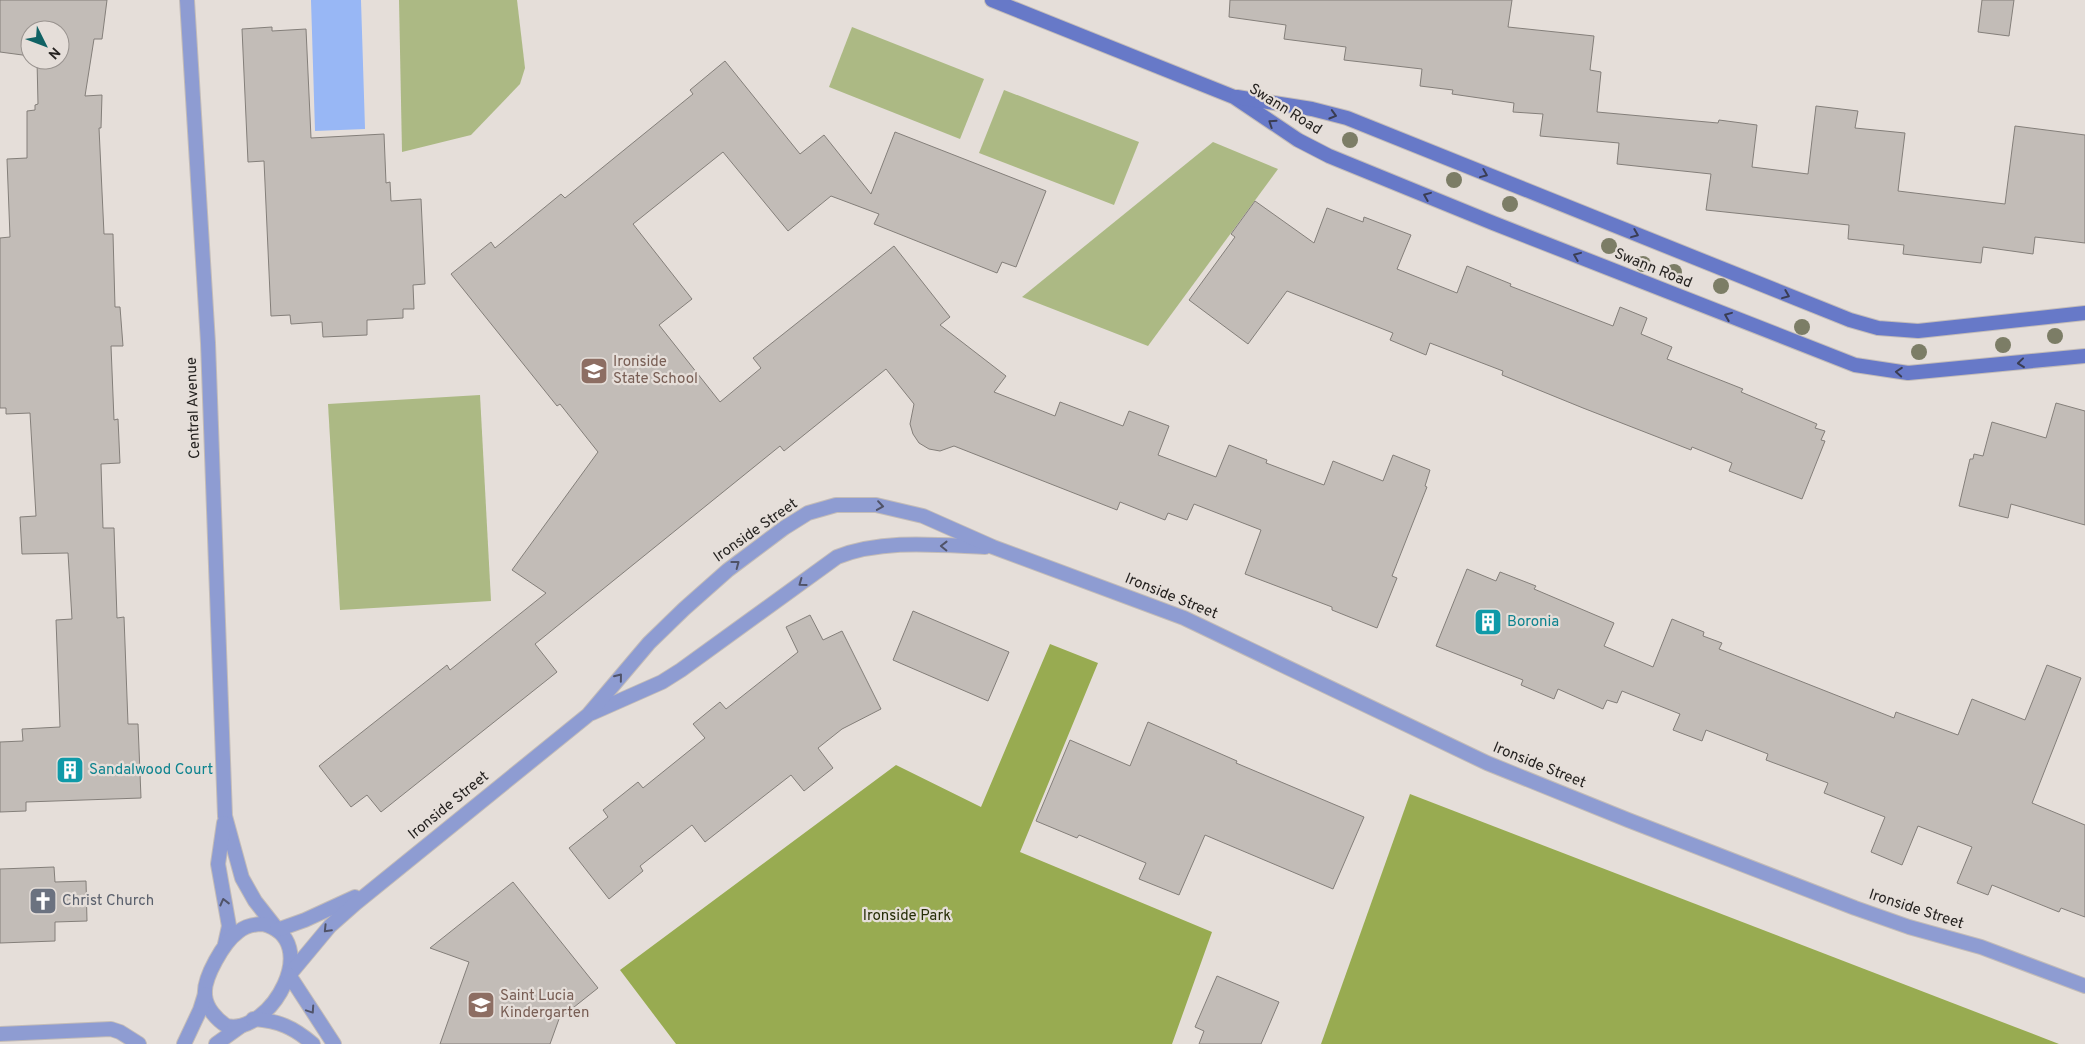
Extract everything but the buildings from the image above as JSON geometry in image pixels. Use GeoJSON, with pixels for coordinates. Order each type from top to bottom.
{"type":"FeatureCollection","features":[{"type":"Feature","properties":{"kind":"main road","name":"Swann Road"},"geometry":{"type":"LineString","coordinates":[[992,0],[1234,97],[1298,140],[1329,156],[1854,366],[1908,373],[2085,356]]}},
{"type":"Feature","properties":{"kind":"main road","name":"Swann Road"},"geometry":{"type":"LineString","coordinates":[[1234,97],[1312,109],[1347,118],[1850,320],[1878,328],[1918,331],[2085,313]]}},
{"type":"Feature","properties":{"kind":"street","name":"Central Avenue"},"geometry":{"type":"LineString","coordinates":[[184,1044],[200,1010],[212,970],[222,950],[229,926],[218,864],[226,816],[208,343],[187,0]]}},
{"type":"Feature","properties":{"kind":"street","name":"Ironside Street"},"geometry":{"type":"LineString","coordinates":[[290,975],[330,926],[377,885],[588,715],[636,656],[702,592],[784,528],[817,510],[845,504],[890,507],[923,516],[993,547],[1203,626],[1472,756],[1628,820],[1909,927],[1981,947],[2085,986]]}},
{"type":"Feature","properties":{"kind":"street","name":"Ironside Street"},"geometry":{"type":"LineString","coordinates":[[588,715],[662,682],[681,670],[837,557],[855,550],[887,546],[993,547]]}},
{"type":"Feature","properties":{"kind":"street","name":"Central Avenue"},"geometry":{"type":"LineString","coordinates":[[226,816],[242,878],[255,901],[286,942],[289,950],[290,975]]}},
{"type":"Feature","properties":{"kind":"street","name":"Ironside Street"},"geometry":{"type":"LineString","coordinates":[[277,929],[326,911],[377,885]]}},
{"type":"Feature","properties":{"kind":"street","name":"Central Avenue"},"geometry":{"type":"LineString","coordinates":[[222,950],[235,934],[245,928],[263,924],[277,929]]}},
{"type":"Feature","properties":{"kind":"street"},"geometry":{"type":"LineString","coordinates":[[216,1044],[268,1007],[280,994],[290,975],[334,1044]]}},
{"type":"Feature","properties":{"kind":"street"},"geometry":{"type":"LineString","coordinates":[[205,993],[209,1007],[229,1027],[247,1022],[271,1021],[289,1026],[300,1032],[313,1044]]}},
{"type":"Feature","properties":{"kind":"street"},"geometry":{"type":"LineString","coordinates":[[0,1034],[111,1029],[120,1032],[139,1044]]}},
{"type":"Feature","properties":{"kind":"green space"},"geometry":{"type":"Polygon","coordinates":[[[399,0],[517,0],[525,68],[520,84],[471,135],[402,152],[399,0]]]}},
{"type":"Feature","properties":{"kind":"green space"},"geometry":{"type":"Polygon","coordinates":[[[852,27],[984,79],[960,139],[829,87],[852,27]]]}},
{"type":"Feature","properties":{"kind":"green space"},"geometry":{"type":"Polygon","coordinates":[[[1004,90],[1139,142],[1114,205],[979,153],[1004,90]]]}},
{"type":"Feature","properties":{"kind":"green space"},"geometry":{"type":"Polygon","coordinates":[[[1213,142],[1278,169],[1148,346],[1022,297],[1213,142]]]}},
{"type":"Feature","properties":{"kind":"green space"},"geometry":{"type":"Polygon","coordinates":[[[480,395],[491,601],[340,610],[328,404],[480,395]]]}},
{"type":"Feature","properties":{"kind":"green space","name":"Ironside Park"},"geometry":{"type":"Polygon","coordinates":[[[1050,644],[1098,663],[1020,852],[1212,932],[1172,1044],[676,1044],[620,970],[896,765],[981,807],[1050,644]]]}},
{"type":"Feature","properties":{"kind":"green space"},"geometry":{"type":"Polygon","coordinates":[[[1410,794],[2059,1044],[1321,1044],[1410,794]]]}},
{"type":"Feature","properties":{"kind":"water"},"geometry":{"type":"Polygon","coordinates":[[[311,0],[361,0],[365,129],[315,131],[311,0]]]}},
{"type":"Feature","properties":{"kind":"place","name":"Ironside State School"},"geometry":{"type":"Point","coordinates":[594,371]}},
{"type":"Feature","properties":{"kind":"place","name":"Boronia"},"geometry":{"type":"Point","coordinates":[1488,622]}},
{"type":"Feature","properties":{"kind":"place","name":"Sandalwood Court"},"geometry":{"type":"Point","coordinates":[70,770]}},
{"type":"Feature","properties":{"kind":"place","name":"Christ Church"},"geometry":{"type":"Point","coordinates":[43,901]}},
{"type":"Feature","properties":{"kind":"place","name":"Saint Lucia Kindergarten"},"geometry":{"type":"Point","coordinates":[481,1005]}}]}
